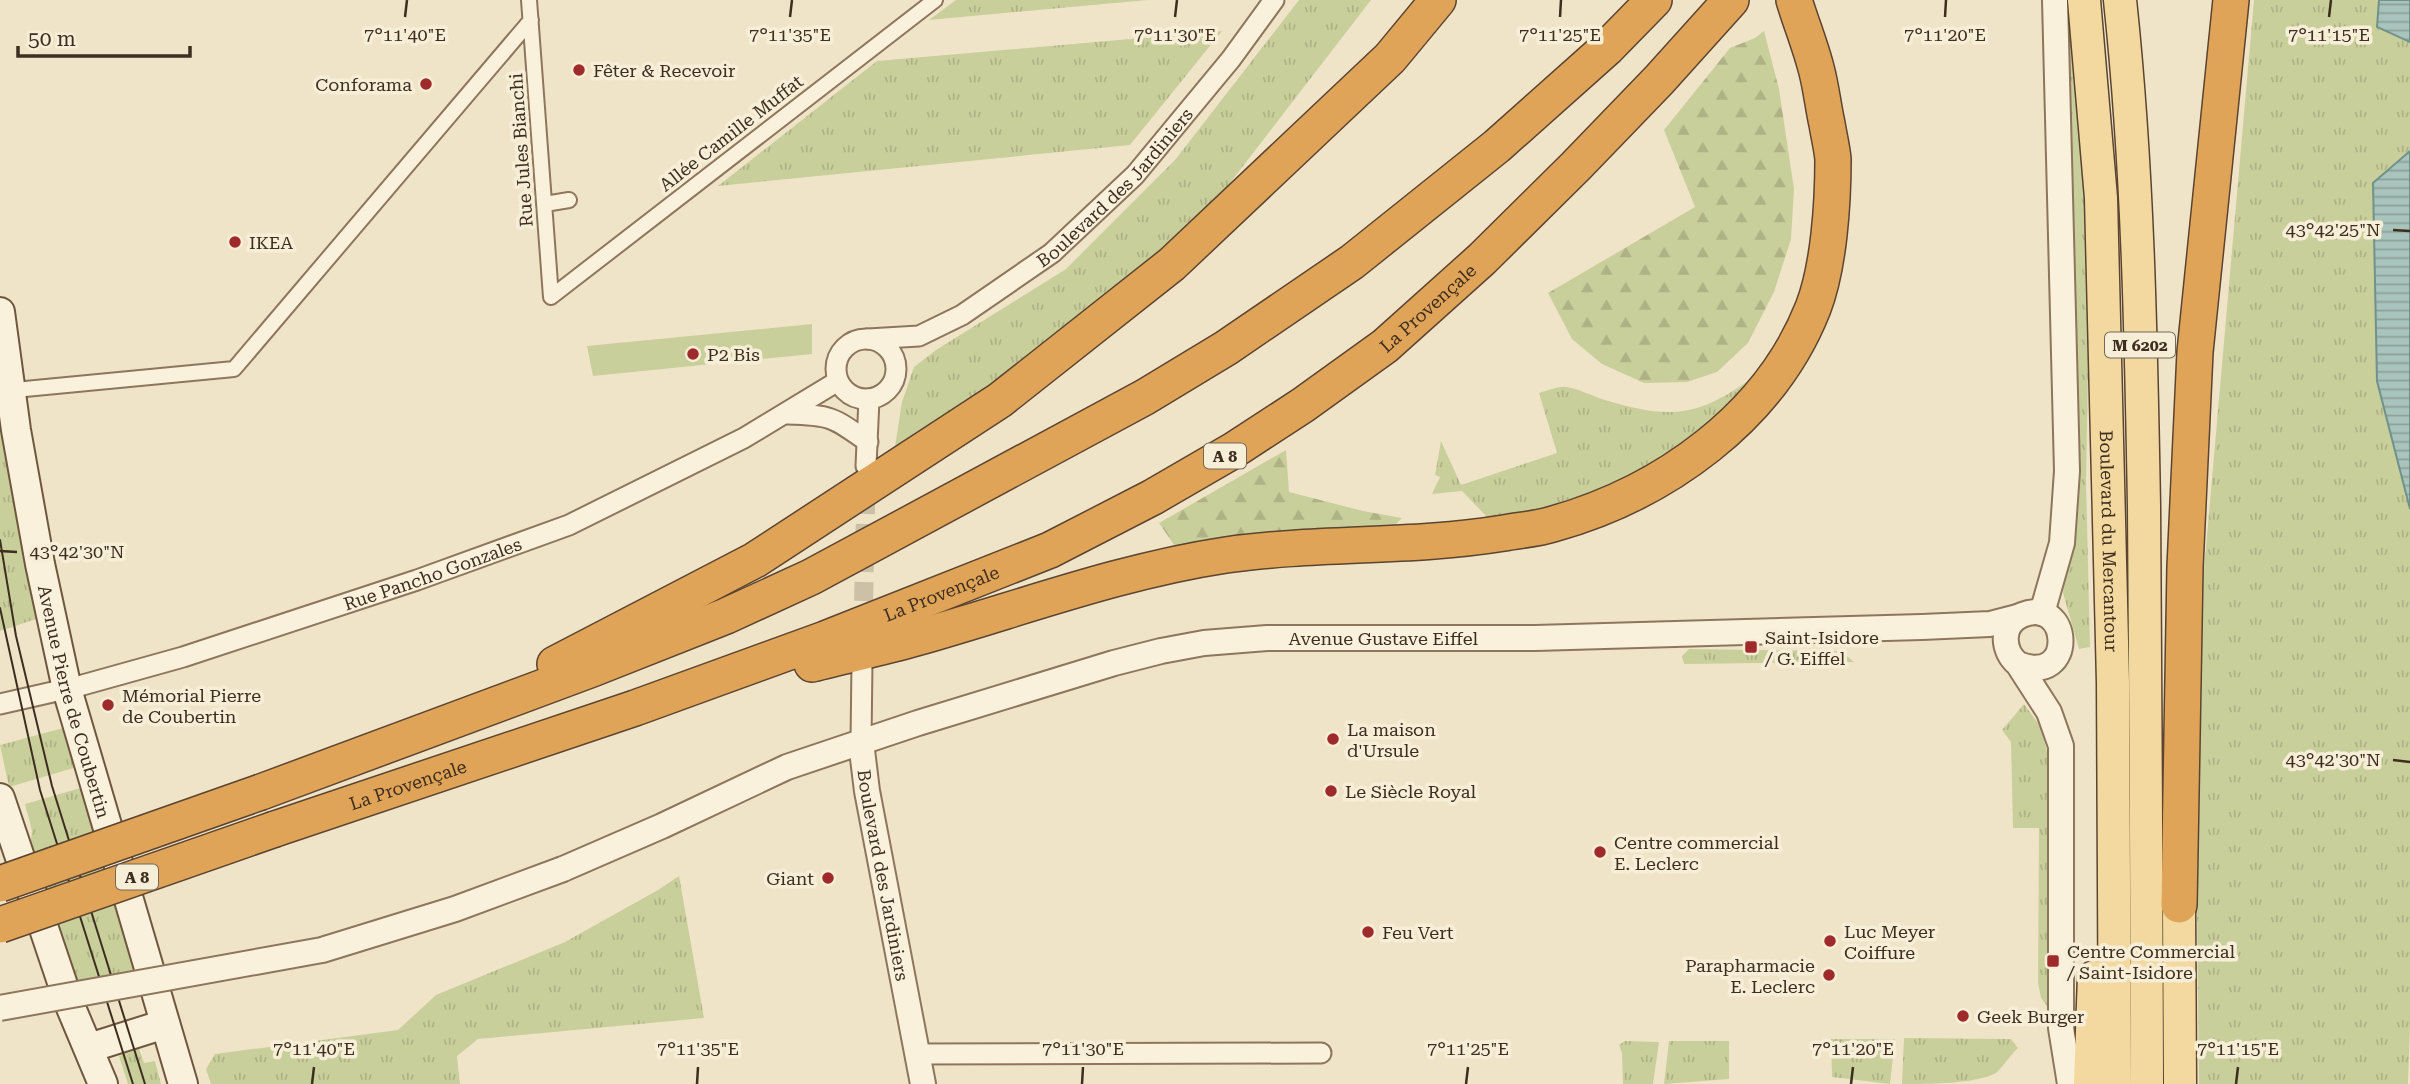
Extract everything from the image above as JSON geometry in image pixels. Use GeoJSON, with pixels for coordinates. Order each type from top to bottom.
{"type":"FeatureCollection","features":[{"type":"Feature","properties":{"kind":"highway"},"geometry":{"type":"LineString","coordinates":[[461,716],[590,644],[755,561],[1000,400],[1172,264],[1390,58],[1438,0]]}},
{"type":"Feature","properties":{"kind":"highway","name":"A 8"},"geometry":{"type":"LineString","coordinates":[[0,884],[261,792],[592,669],[714,621],[811,577],[1145,397],[1226,348],[1362,254],[1497,146],[1607,48],[1654,0]]}},
{"type":"Feature","properties":{"kind":"highway","name":"La Provençale"},"geometry":{"type":"LineString","coordinates":[[0,925],[635,708],[825,639],[1050,550],[1153,498],[1303,405],[1385,345],[1482,259],[1659,80],[1731,0]]}},
{"type":"Feature","properties":{"kind":"highway"},"geometry":{"type":"LineString","coordinates":[[635,708],[915,638],[1104,581],[1163,567],[1229,555],[1462,540],[1552,525],[1630,497],[1676,470],[1709,446],[1740,418],[1776,374],[1804,328],[1821,283],[1828,243],[1833,157],[1817,71],[1794,0]]}},
{"type":"Feature","properties":{"kind":"highway"},"geometry":{"type":"LineString","coordinates":[[2179,905],[2185,567],[2195,352],[2231,0]]}},
{"type":"Feature","properties":{"kind":"main road","name":"Boulevard du Mercantour"},"geometry":{"type":"LineString","coordinates":[[2084,0],[2101,198],[2113,682],[2115,1084]]}},
{"type":"Feature","properties":{"kind":"main road","name":"Boulevard du Mercantour"},"geometry":{"type":"LineString","coordinates":[[2120,0],[2127,64],[2139,284],[2146,690],[2147,1084]]}},
{"type":"Feature","properties":{"kind":"main road","name":"Avenue Pierre de Coubertin"},"geometry":{"type":"LineString","coordinates":[[0,312],[40,564],[67,689],[183,1084]]}},
{"type":"Feature","properties":{"kind":"main road"},"geometry":{"type":"LineString","coordinates":[[2090,1084],[2113,682]]}},
{"type":"Feature","properties":{"kind":"main road"},"geometry":{"type":"LineString","coordinates":[[2146,690],[2179,905],[2180,1084]]}},
{"type":"Feature","properties":{"kind":"main road"},"geometry":{"type":"LineString","coordinates":[[0,798],[65,990],[103,1084]]}},
{"type":"Feature","properties":{"kind":"main road"},"geometry":{"type":"LineString","coordinates":[[89,1048],[165,1024]]}},
{"type":"Feature","properties":{"kind":"street","name":"Rue Jules Bianchi"},"geometry":{"type":"LineString","coordinates":[[529,0],[551,297]]}},
{"type":"Feature","properties":{"kind":"street","name":"Allée Camille Muffat"},"geometry":{"type":"LineString","coordinates":[[551,297],[935,0]]}},
{"type":"Feature","properties":{"kind":"street","name":"Boulevard des Jardiniers"},"geometry":{"type":"LineString","coordinates":[[868,339],[919,336],[973,307],[1052,253],[1135,175],[1231,59],[1274,0]]}},
{"type":"Feature","properties":{"kind":"street"},"geometry":{"type":"LineString","coordinates":[[2042,613],[2062,543],[2067,484],[2054,0]]}},
{"type":"Feature","properties":{"kind":"street"},"geometry":{"type":"LineString","coordinates":[[25,389],[234,369],[531,20]]}},
{"type":"Feature","properties":{"kind":"street"},"geometry":{"type":"LineString","coordinates":[[545,204],[569,200]]}},
{"type":"Feature","properties":{"kind":"street","name":"Boulevard des Jardiniers"},"geometry":{"type":"LineString","coordinates":[[895,371],[919,336]]}},
{"type":"Feature","properties":{"kind":"street"},"geometry":{"type":"LineString","coordinates":[[868,339],[885,346],[891,353],[895,371],[893,381],[879,396],[861,398],[848,393],[838,381],[836,361],[848,344],[868,339]]}},
{"type":"Feature","properties":{"kind":"street","name":"Rue Pancho Gonzales"},"geometry":{"type":"LineString","coordinates":[[0,704],[67,689],[202,651],[417,580],[569,525],[744,438],[788,414],[838,381]]}},
{"type":"Feature","properties":{"kind":"street"},"geometry":{"type":"LineString","coordinates":[[866,466],[869,398]]}},
{"type":"Feature","properties":{"kind":"street"},"geometry":{"type":"LineString","coordinates":[[788,414],[822,415],[838,420],[868,442]]}},
{"type":"Feature","properties":{"kind":"street"},"geometry":{"type":"LineString","coordinates":[[2012,654],[2028,668],[2039,668],[2048,664],[2056,657],[2061,647],[2058,627],[2051,618],[2042,613],[2025,614],[2017,617],[2006,634],[2012,654],[2049,712],[2062,746],[2060,1017],[2070,1084]]}},
{"type":"Feature","properties":{"kind":"street","name":"Avenue Gustave Eiffel"},"geometry":{"type":"LineString","coordinates":[[0,1008],[322,950],[383,932],[563,869],[787,767],[1114,663],[1161,651],[1204,643],[1267,638],[1535,638],[1922,627],[1990,624],[2017,617]]}},
{"type":"Feature","properties":{"kind":"street","name":"Avenue Gustave Eiffel"},"geometry":{"type":"LineString","coordinates":[[1922,627],[1964,632],[2012,654]]}},
{"type":"Feature","properties":{"kind":"street","name":"Boulevard des Jardiniers"},"geometry":{"type":"LineString","coordinates":[[862,662],[861,742],[867,791],[923,1084]]}},
{"type":"Feature","properties":{"kind":"street"},"geometry":{"type":"LineString","coordinates":[[918,1054],[1321,1053]]}},
{"type":"Feature","properties":{"kind":"green space"},"geometry":{"type":"Polygon","coordinates":[[[956,0],[1148,0],[929,20],[956,0]]]}},
{"type":"Feature","properties":{"kind":"green space"},"geometry":{"type":"Polygon","coordinates":[[[1299,0],[1371,0],[1223,192],[1118,291],[997,388],[894,453],[902,402],[914,367],[936,350],[1066,269],[1175,160],[1299,0]]]}},
{"type":"Feature","properties":{"kind":"green space"},"geometry":{"type":"Polygon","coordinates":[[[2061,0],[2070,0],[2072,7],[2090,261],[2086,482],[2090,647],[2079,649],[2063,593],[2075,479],[2061,0]]]}},
{"type":"Feature","properties":{"kind":"green space"},"geometry":{"type":"Polygon","coordinates":[[[2254,0],[2379,0],[2377,27],[2410,42],[2410,151],[2373,183],[2377,381],[2410,509],[2408,1084],[2199,1084],[2197,914],[2201,604],[2254,0]]]}},
{"type":"Feature","properties":{"kind":"green space"},"geometry":{"type":"Polygon","coordinates":[[[1222,31],[1130,145],[718,186],[877,61],[1222,31]]]}},
{"type":"Feature","properties":{"kind":"green space"},"geometry":{"type":"Polygon","coordinates":[[[1764,31],[1779,89],[1794,189],[1791,239],[1774,292],[1748,343],[1717,372],[1687,382],[1644,383],[1602,364],[1572,339],[1548,293],[1695,207],[1664,130],[1730,48],[1755,38],[1764,31]]]}},
{"type":"Feature","properties":{"kind":"green space"},"geometry":{"type":"Polygon","coordinates":[[[812,324],[812,354],[593,376],[587,346],[812,324]]]}},
{"type":"Feature","properties":{"kind":"green space"},"geometry":{"type":"Polygon","coordinates":[[[1749,380],[1752,385],[1710,427],[1633,478],[1537,510],[1491,521],[1462,491],[1432,494],[1440,477],[1435,475],[1441,441],[1461,485],[1557,453],[1539,393],[1566,387],[1643,410],[1678,412],[1712,403],[1749,380]]]}},
{"type":"Feature","properties":{"kind":"green space"},"geometry":{"type":"Polygon","coordinates":[[[0,424],[36,619],[0,631],[0,424]]]}},
{"type":"Feature","properties":{"kind":"green space"},"geometry":{"type":"Polygon","coordinates":[[[1286,450],[1289,492],[1402,518],[1387,533],[1179,552],[1159,523],[1286,450]]]}},
{"type":"Feature","properties":{"kind":"green space"},"geometry":{"type":"Polygon","coordinates":[[[1689,649],[1841,651],[1854,662],[1684,664],[1682,656],[1689,649]]]}},
{"type":"Feature","properties":{"kind":"green space"},"geometry":{"type":"Polygon","coordinates":[[[2024,704],[2040,726],[2051,766],[2052,1013],[2041,998],[2038,983],[2039,828],[2013,828],[2011,742],[2002,730],[2024,704]]]}},
{"type":"Feature","properties":{"kind":"green space"},"geometry":{"type":"Polygon","coordinates":[[[67,727],[77,767],[9,787],[0,745],[67,727]]]}},
{"type":"Feature","properties":{"kind":"green space"},"geometry":{"type":"Polygon","coordinates":[[[84,787],[141,975],[79,989],[30,847],[32,831],[25,804],[84,787]]]}},
{"type":"Feature","properties":{"kind":"green space"},"geometry":{"type":"Polygon","coordinates":[[[679,876],[704,1018],[478,1039],[457,1056],[460,1084],[211,1084],[206,1069],[215,1054],[398,1030],[436,995],[565,942],[679,876]]]}},
{"type":"Feature","properties":{"kind":"green space"},"geometry":{"type":"Polygon","coordinates":[[[1904,1038],[2011,1039],[2018,1048],[1996,1073],[1987,1077],[1951,1083],[1902,1084],[1904,1038]]]}},
{"type":"Feature","properties":{"kind":"green space"},"geometry":{"type":"Polygon","coordinates":[[[1831,1039],[1895,1039],[1890,1084],[1832,1077],[1831,1039]]]}},
{"type":"Feature","properties":{"kind":"green space"},"geometry":{"type":"Polygon","coordinates":[[[1625,1041],[1659,1042],[1653,1084],[1623,1084],[1622,1053],[1619,1045],[1625,1041]]]}},
{"type":"Feature","properties":{"kind":"green space"},"geometry":{"type":"Polygon","coordinates":[[[1669,1041],[1729,1041],[1729,1079],[1664,1084],[1669,1041]]]}},
{"type":"Feature","properties":{"kind":"green space"},"geometry":{"type":"Polygon","coordinates":[[[139,1049],[144,1063],[155,1061],[161,1084],[128,1084],[119,1056],[139,1049]]]}},
{"type":"Feature","properties":{"kind":"water"},"geometry":{"type":"Polygon","coordinates":[[[2379,0],[2410,0],[2410,42],[2377,27],[2379,0]]]}},
{"type":"Feature","properties":{"kind":"water"},"geometry":{"type":"Polygon","coordinates":[[[2410,151],[2410,509],[2377,381],[2373,183],[2410,151]]]}},
{"type":"Feature","properties":{"kind":"tunnel"},"geometry":{"type":"LineString","coordinates":[[863,630],[866,485]]}},
{"type":"Feature","properties":{"kind":"tram line"},"geometry":{"type":"LineString","coordinates":[[0,540],[16,636],[52,786],[145,1084]]}},
{"type":"Feature","properties":{"kind":"tram line"},"geometry":{"type":"LineString","coordinates":[[0,608],[40,790],[133,1084]]}},
{"type":"Feature","properties":{"kind":"place","name":"Fêter & Recevoir"},"geometry":{"type":"Point","coordinates":[579,70]}},
{"type":"Feature","properties":{"kind":"place","name":"Conforama"},"geometry":{"type":"Point","coordinates":[426,84]}},
{"type":"Feature","properties":{"kind":"place","name":"IKEA"},"geometry":{"type":"Point","coordinates":[235,242]}},
{"type":"Feature","properties":{"kind":"place","name":"P2 Bis"},"geometry":{"type":"Point","coordinates":[693,354]}},
{"type":"Feature","properties":{"kind":"place","name":"Saint-Isidore / G. Eiffel"},"geometry":{"type":"Point","coordinates":[1751,647]}},
{"type":"Feature","properties":{"kind":"place","name":"Mémorial Pierre de Coubertin"},"geometry":{"type":"Point","coordinates":[108,705]}},
{"type":"Feature","properties":{"kind":"place","name":"La maison d'Ursule"},"geometry":{"type":"Point","coordinates":[1333,739]}},
{"type":"Feature","properties":{"kind":"place","name":"Le Siècle Royal"},"geometry":{"type":"Point","coordinates":[1331,791]}},
{"type":"Feature","properties":{"kind":"place","name":"Centre commercial E. Leclerc"},"geometry":{"type":"Point","coordinates":[1600,852]}},
{"type":"Feature","properties":{"kind":"place","name":"Giant"},"geometry":{"type":"Point","coordinates":[828,878]}},
{"type":"Feature","properties":{"kind":"place","name":"Feu Vert"},"geometry":{"type":"Point","coordinates":[1368,932]}},
{"type":"Feature","properties":{"kind":"place","name":"Luc Meyer Coiffure"},"geometry":{"type":"Point","coordinates":[1830,941]}},
{"type":"Feature","properties":{"kind":"place","name":"Centre Commercial / Saint-Isidore"},"geometry":{"type":"Point","coordinates":[2053,961]}},
{"type":"Feature","properties":{"kind":"place","name":"Parapharmacie E. Leclerc"},"geometry":{"type":"Point","coordinates":[1829,975]}},
{"type":"Feature","properties":{"kind":"place","name":"Geek Burger"},"geometry":{"type":"Point","coordinates":[1963,1016]}}]}
